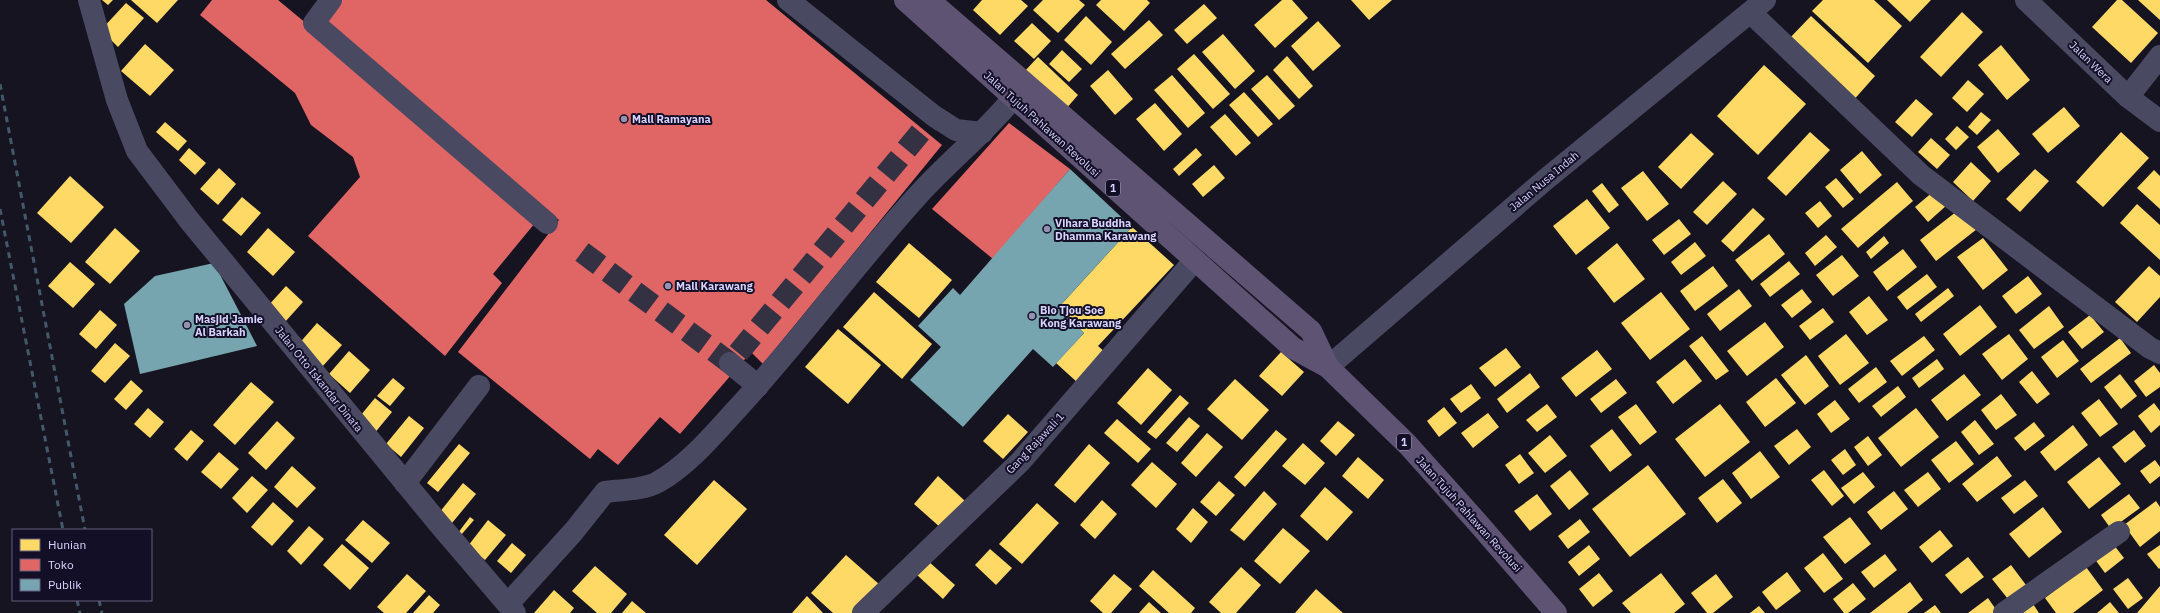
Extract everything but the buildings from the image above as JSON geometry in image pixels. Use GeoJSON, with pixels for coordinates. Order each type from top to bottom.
{"type":"FeatureCollection","features":[{"type":"Feature","properties":{"kind":"main road","name":"Jalan Tujuh Pahlawan Revolusi"},"geometry":{"type":"LineString","coordinates":[[905,0],[1194,261],[1293,348],[1328,367],[1408,445],[1556,613]]}},
{"type":"Feature","properties":{"kind":"main road","name":"Jalan Tujuh Pahlawan Revolusi"},"geometry":{"type":"LineString","coordinates":[[929,0],[1311,331],[1328,367]]}},
{"type":"Feature","properties":{"kind":"street","name":"Jalan Otto Iskandar Dinata"},"geometry":{"type":"LineString","coordinates":[[90,0],[117,100],[137,151],[189,220],[405,483],[512,608]]}},
{"type":"Feature","properties":{"kind":"street"},"geometry":{"type":"LineString","coordinates":[[331,0],[314,23],[547,223]]}},
{"type":"Feature","properties":{"kind":"street"},"geometry":{"type":"LineString","coordinates":[[788,0],[934,116],[956,130],[989,126]]}},
{"type":"Feature","properties":{"kind":"street","name":"Jalan Wera"},"geometry":{"type":"LineString","coordinates":[[2026,0],[2128,97],[2160,120]]}},
{"type":"Feature","properties":{"kind":"street"},"geometry":{"type":"LineString","coordinates":[[1758,6],[1921,176],[2160,354]]}},
{"type":"Feature","properties":{"kind":"street","name":"Jalan Nusa Indah"},"geometry":{"type":"LineString","coordinates":[[1328,367],[1545,180],[1758,6]]}},
{"type":"Feature","properties":{"kind":"street"},"geometry":{"type":"LineString","coordinates":[[2128,97],[2160,56]]}},
{"type":"Feature","properties":{"kind":"street"},"geometry":{"type":"LineString","coordinates":[[512,608],[605,492],[627,490],[657,483],[678,468],[711,437],[758,386],[920,193],[989,126],[1013,98]]}},
{"type":"Feature","properties":{"kind":"street","name":"Gang Rajawali 1"},"geometry":{"type":"LineString","coordinates":[[863,613],[1020,462],[1194,261]]}},
{"type":"Feature","properties":{"kind":"street"},"geometry":{"type":"LineString","coordinates":[[730,363],[758,386]]}},
{"type":"Feature","properties":{"kind":"street"},"geometry":{"type":"LineString","coordinates":[[405,483],[479,386]]}},
{"type":"Feature","properties":{"kind":"street"},"geometry":{"type":"LineString","coordinates":[[2004,613],[2119,532]]}},
{"type":"Feature","properties":{"kind":"tunnel"},"geometry":{"type":"LineString","coordinates":[[582,252],[730,363],[934,116]]}},
{"type":"Feature","properties":{"kind":"railway"},"geometry":{"type":"LineString","coordinates":[[0,84],[85,529]]}},
{"type":"Feature","properties":{"kind":"railway"},"geometry":{"type":"LineString","coordinates":[[0,209],[63,529]]}},
{"type":"Feature","properties":{"kind":"railway"},"geometry":{"type":"LineString","coordinates":[[77,601],[80,613]]}},
{"type":"Feature","properties":{"kind":"railway"},"geometry":{"type":"LineString","coordinates":[[99,601],[102,613]]}},
{"type":"Feature","properties":{"kind":"place","name":"Mall Ramayana"},"geometry":{"type":"Point","coordinates":[624,119]}},
{"type":"Feature","properties":{"kind":"place","name":"Vihara Buddha Dhamma Karawang"},"geometry":{"type":"Point","coordinates":[1047,229]}},
{"type":"Feature","properties":{"kind":"place","name":"Mall Karawang"},"geometry":{"type":"Point","coordinates":[668,286]}},
{"type":"Feature","properties":{"kind":"place","name":"Bio Tjou Soe Kong Karawang"},"geometry":{"type":"Point","coordinates":[1032,316]}},
{"type":"Feature","properties":{"kind":"place","name":"Masjid Jamie Al Barkah"},"geometry":{"type":"Point","coordinates":[187,325]}}]}
